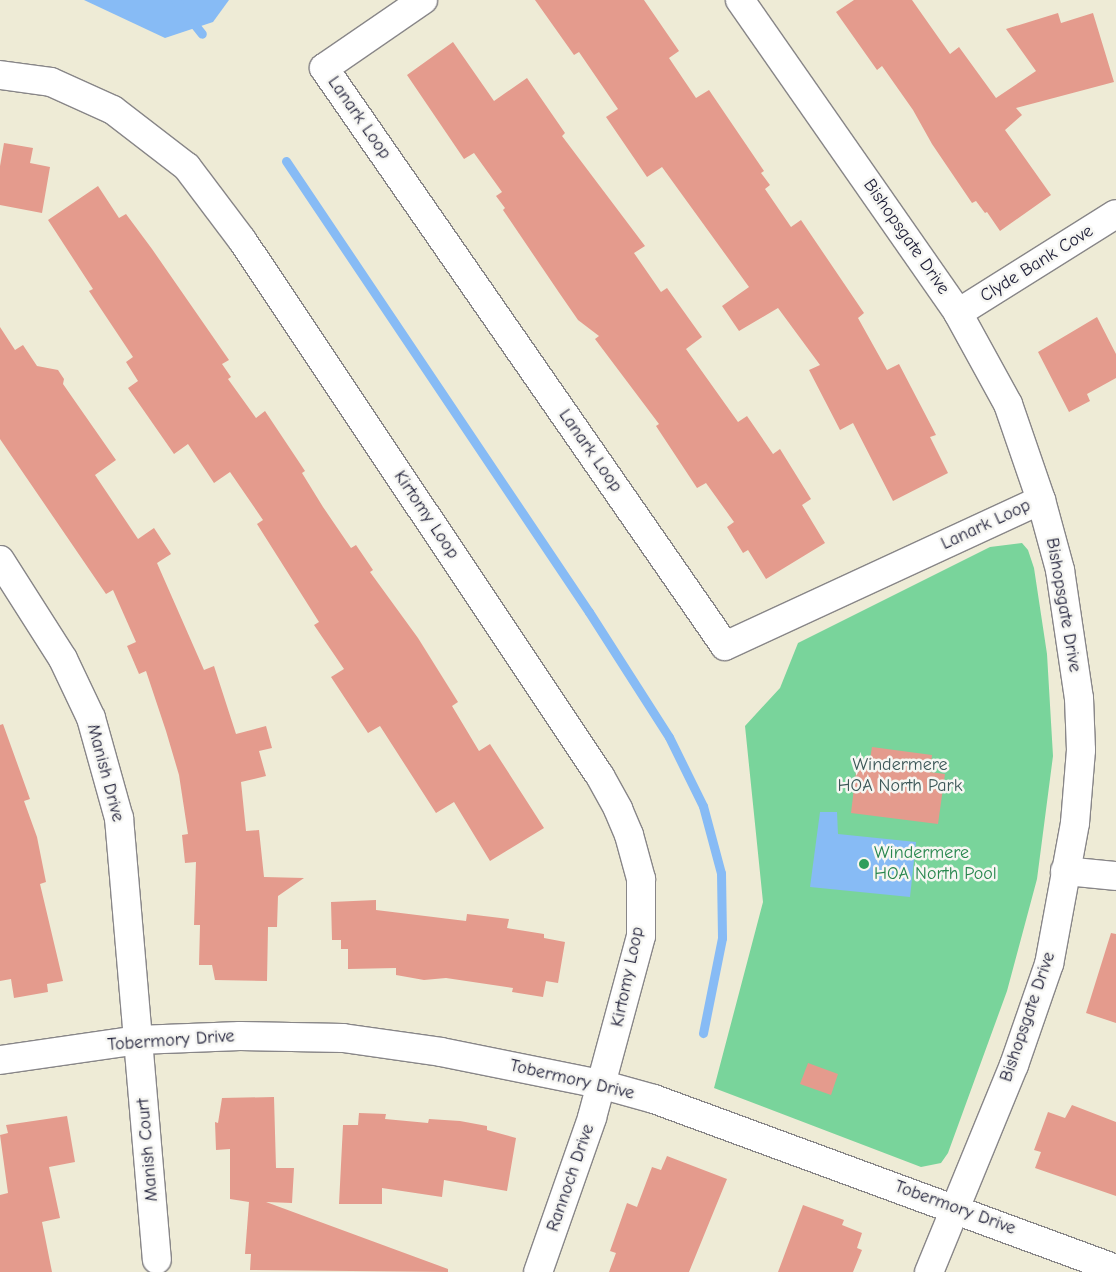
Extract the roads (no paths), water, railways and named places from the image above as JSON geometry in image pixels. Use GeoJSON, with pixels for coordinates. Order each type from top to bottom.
{"type":"FeatureCollection","features":[{"type":"Feature","properties":{"kind":"street","name":"Lanark Loop"},"geometry":{"type":"LineString","coordinates":[[423,0],[324,68],[725,646],[1041,500]]}},
{"type":"Feature","properties":{"kind":"street","name":"Bishopsgate Drive"},"geometry":{"type":"LineString","coordinates":[[740,0],[958,313],[1008,404],[1041,500],[1060,570],[1079,698],[1081,750],[1075,823],[1049,964],[1014,1065],[929,1272]]}},
{"type":"Feature","properties":{"kind":"street","name":"Kirtomy Loop"},"geometry":{"type":"LineString","coordinates":[[0,75],[51,82],[113,110],[187,167],[248,249],[600,776],[629,835],[641,879],[641,936],[600,1084]]}},
{"type":"Feature","properties":{"kind":"street","name":"Clyde Bank Cove"},"geometry":{"type":"LineString","coordinates":[[958,313],[1116,214]]}},
{"type":"Feature","properties":{"kind":"street","name":"Manish Drive"},"geometry":{"type":"LineString","coordinates":[[0,560],[63,659],[91,718],[119,818],[138,1040]]}},
{"type":"Feature","properties":{"kind":"street"},"geometry":{"type":"LineString","coordinates":[[1065,870],[1116,876]]}},
{"type":"Feature","properties":{"kind":"street","name":"Tobermory Drive"},"geometry":{"type":"LineString","coordinates":[[0,1060],[138,1040],[240,1036],[342,1038],[441,1052],[600,1084],[654,1098],[1116,1269]]}},
{"type":"Feature","properties":{"kind":"street","name":"Manish Court"},"geometry":{"type":"LineString","coordinates":[[138,1040],[157,1259]]}},
{"type":"Feature","properties":{"kind":"street","name":"Rannoch Drive"},"geometry":{"type":"LineString","coordinates":[[538,1272],[592,1118],[600,1084]]}},
{"type":"Feature","properties":{"kind":"water"},"geometry":{"type":"Polygon","coordinates":[[[84,0],[229,0],[213,22],[165,38],[84,0]]]}},
{"type":"Feature","properties":{"kind":"water","name":"Windermere HOA North Pool"},"geometry":{"type":"Polygon","coordinates":[[[820,812],[837,812],[838,834],[916,842],[910,897],[810,887],[820,812]]]}},
{"type":"Feature","properties":{"kind":"waterway"},"geometry":{"type":"LineString","coordinates":[[175,0],[202,34]]}},
{"type":"Feature","properties":{"kind":"waterway"},"geometry":{"type":"LineString","coordinates":[[286,161],[589,612],[669,737],[703,806],[721,873],[722,938],[703,1033]]}},
{"type":"Feature","properties":{"kind":"place","name":"Windermere HOA North Pool"},"geometry":{"type":"Point","coordinates":[864,864]}},
{"type":"Feature","properties":{"kind":"park label","name":"Windermere HOA North Park"},"geometry":{"type":"Point","coordinates":[900,776]}}]}
